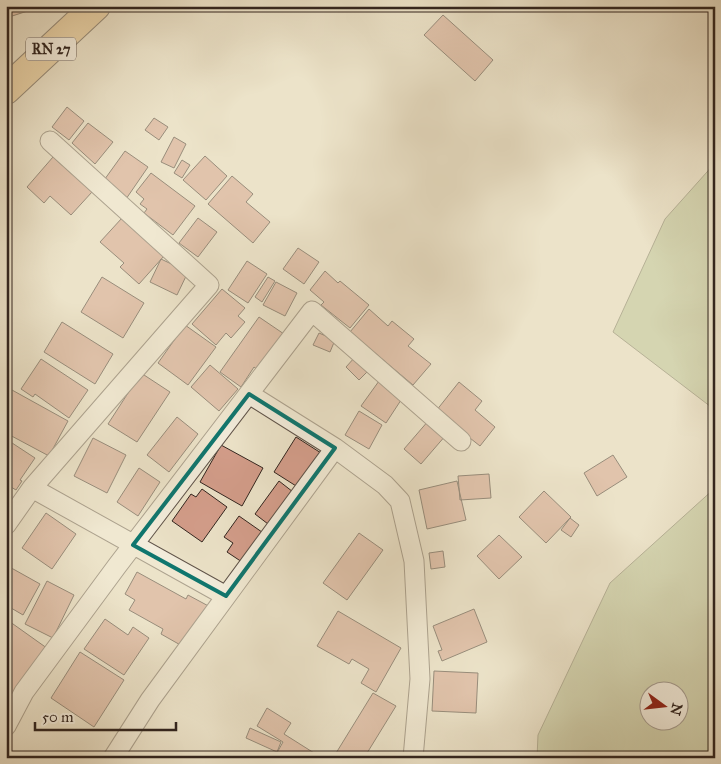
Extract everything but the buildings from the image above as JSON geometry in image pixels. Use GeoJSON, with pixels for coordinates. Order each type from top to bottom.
{"type":"FeatureCollection","features":[{"type":"Feature","properties":{"kind":"main road","name":"RN 27"},"geometry":{"type":"LineString","coordinates":[[6,90],[82,12]]}},
{"type":"Feature","properties":{"kind":"street"},"geometry":{"type":"LineString","coordinates":[[6,525],[32,488],[209,285],[50,141]]}},
{"type":"Feature","properties":{"kind":"street"},"geometry":{"type":"LineString","coordinates":[[6,726],[24,692],[133,545],[312,311],[461,440]]}},
{"type":"Feature","properties":{"kind":"street"},"geometry":{"type":"LineString","coordinates":[[249,394],[335,448],[385,485],[400,501],[414,561],[420,679],[413,758]]}},
{"type":"Feature","properties":{"kind":"street"},"geometry":{"type":"LineString","coordinates":[[114,758],[150,700],[335,448]]}},
{"type":"Feature","properties":{"kind":"street"},"geometry":{"type":"LineString","coordinates":[[32,488],[226,596]]}},
{"type":"Feature","properties":{"kind":"highlighted area"},"geometry":{"type":"Polygon","coordinates":[[[249,394],[335,448],[226,596],[133,545],[249,394]]]}},
{"type":"Feature","properties":{"kind":"green space"},"geometry":{"type":"Polygon","coordinates":[[[715,163],[715,410],[613,332],[665,219],[715,163]]]}},
{"type":"Feature","properties":{"kind":"green space"},"geometry":{"type":"Polygon","coordinates":[[[715,488],[715,758],[537,758],[538,735],[610,583],[715,488]]]}}]}
